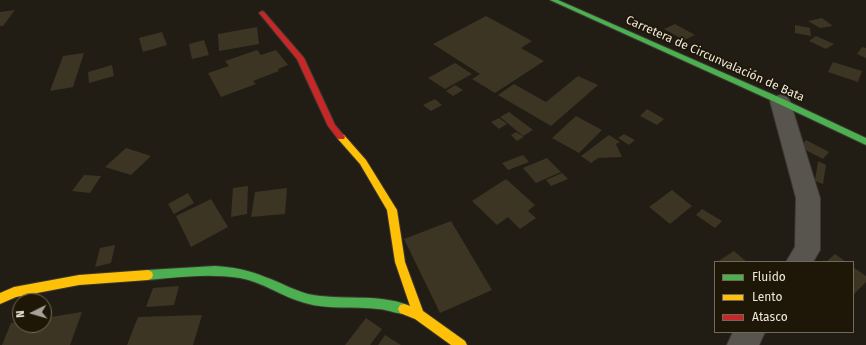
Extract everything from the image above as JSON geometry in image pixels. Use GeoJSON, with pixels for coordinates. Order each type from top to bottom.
{"type":"FeatureCollection","features":[{"type":"Feature","properties":{"kind":"street","name":"Carretera de Circunvalación de Bata"},"geometry":{"type":"LineString","coordinates":[[553,0],[780,101],[866,142]]}},
{"type":"Feature","properties":{"kind":"street"},"geometry":{"type":"LineString","coordinates":[[262,13],[300,58],[332,126],[364,162],[392,210],[400,262],[419,315]]}},
{"type":"Feature","properties":{"kind":"street"},"geometry":{"type":"LineString","coordinates":[[780,101],[808,198],[807,250],[800,261]]}},
{"type":"Feature","properties":{"kind":"street"},"geometry":{"type":"LineString","coordinates":[[0,299],[14,292],[79,280],[198,271],[230,271],[254,277],[307,299],[326,302],[356,301],[391,304],[419,315],[461,345]]}},
{"type":"Feature","properties":{"kind":"street"},"geometry":{"type":"LineString","coordinates":[[741,345],[750,333]]}},
{"type":"Feature","properties":{"kind":"building"},"geometry":{"type":"Polygon","coordinates":[[[15,10],[3,26],[0,26],[0,12],[15,10]]]}},
{"type":"Feature","properties":{"kind":"building"},"geometry":{"type":"Polygon","coordinates":[[[486,16],[532,41],[521,48],[544,61],[495,93],[472,79],[480,74],[433,44],[486,16]]]}},
{"type":"Feature","properties":{"kind":"building"},"geometry":{"type":"Polygon","coordinates":[[[822,18],[833,26],[820,28],[808,21],[822,18]]]}},
{"type":"Feature","properties":{"kind":"building"},"geometry":{"type":"Polygon","coordinates":[[[675,24],[695,35],[684,40],[664,29],[675,24]]]}},
{"type":"Feature","properties":{"kind":"building"},"geometry":{"type":"Polygon","coordinates":[[[795,25],[810,28],[811,36],[795,33],[795,25]]]}},
{"type":"Feature","properties":{"kind":"building"},"geometry":{"type":"Polygon","coordinates":[[[257,27],[259,44],[219,51],[218,34],[257,27]]]}},
{"type":"Feature","properties":{"kind":"building"},"geometry":{"type":"Polygon","coordinates":[[[162,32],[167,45],[143,52],[139,38],[162,32]]]}},
{"type":"Feature","properties":{"kind":"building"},"geometry":{"type":"Polygon","coordinates":[[[816,36],[834,44],[826,49],[809,41],[816,36]]]}},
{"type":"Feature","properties":{"kind":"building"},"geometry":{"type":"Polygon","coordinates":[[[204,40],[209,55],[192,59],[189,44],[204,40]]]}},
{"type":"Feature","properties":{"kind":"building"},"geometry":{"type":"Polygon","coordinates":[[[862,47],[866,48],[866,58],[857,54],[862,47]]]}},
{"type":"Feature","properties":{"kind":"building"},"geometry":{"type":"Polygon","coordinates":[[[257,50],[261,55],[276,50],[288,65],[278,69],[279,71],[253,81],[256,84],[221,97],[208,73],[229,66],[225,61],[257,50]]]}},
{"type":"Feature","properties":{"kind":"building"},"geometry":{"type":"Polygon","coordinates":[[[84,53],[73,87],[50,91],[63,56],[84,53]]]}},
{"type":"Feature","properties":{"kind":"building"},"geometry":{"type":"Polygon","coordinates":[[[833,62],[862,71],[858,82],[828,72],[833,62]]]}},
{"type":"Feature","properties":{"kind":"building"},"geometry":{"type":"Polygon","coordinates":[[[455,63],[472,74],[445,89],[428,78],[455,63]]]}},
{"type":"Feature","properties":{"kind":"building"},"geometry":{"type":"Polygon","coordinates":[[[112,65],[114,76],[89,83],[88,72],[112,65]]]}},
{"type":"Feature","properties":{"kind":"building"},"geometry":{"type":"Polygon","coordinates":[[[578,76],[598,85],[551,126],[498,95],[514,84],[546,102],[578,76]]]}},
{"type":"Feature","properties":{"kind":"building"},"geometry":{"type":"Polygon","coordinates":[[[455,85],[463,90],[453,96],[446,91],[455,85]]]}},
{"type":"Feature","properties":{"kind":"building"},"geometry":{"type":"Polygon","coordinates":[[[435,99],[442,105],[431,111],[423,105],[435,99]]]}},
{"type":"Feature","properties":{"kind":"building"},"geometry":{"type":"Polygon","coordinates":[[[647,109],[664,119],[657,125],[640,116],[647,109]]]}},
{"type":"Feature","properties":{"kind":"building"},"geometry":{"type":"Polygon","coordinates":[[[509,112],[533,130],[523,136],[500,117],[509,112]]]}},
{"type":"Feature","properties":{"kind":"building"},"geometry":{"type":"Polygon","coordinates":[[[576,116],[602,130],[579,153],[552,138],[576,116]]]}},
{"type":"Feature","properties":{"kind":"building"},"geometry":{"type":"Polygon","coordinates":[[[499,118],[507,124],[499,129],[491,122],[499,118]]]}},
{"type":"Feature","properties":{"kind":"building"},"geometry":{"type":"Polygon","coordinates":[[[516,132],[524,137],[517,141],[511,135],[516,132]]]}},
{"type":"Feature","properties":{"kind":"building"},"geometry":{"type":"Polygon","coordinates":[[[624,134],[635,140],[629,145],[618,138],[624,134]]]}},
{"type":"Feature","properties":{"kind":"building"},"geometry":{"type":"Polygon","coordinates":[[[609,135],[620,142],[616,144],[622,157],[598,158],[591,163],[581,156],[609,135]]]}},
{"type":"Feature","properties":{"kind":"building"},"geometry":{"type":"Polygon","coordinates":[[[806,140],[829,152],[823,159],[800,147],[806,140]]]}},
{"type":"Feature","properties":{"kind":"building"},"geometry":{"type":"Polygon","coordinates":[[[126,148],[151,156],[131,175],[105,167],[126,148]]]}},
{"type":"Feature","properties":{"kind":"building"},"geometry":{"type":"Polygon","coordinates":[[[523,155],[529,162],[508,170],[502,163],[523,155]]]}},
{"type":"Feature","properties":{"kind":"building"},"geometry":{"type":"Polygon","coordinates":[[[547,158],[561,172],[536,183],[523,168],[547,158]]]}},
{"type":"Feature","properties":{"kind":"building"},"geometry":{"type":"Polygon","coordinates":[[[818,161],[826,165],[823,184],[815,181],[818,161]]]}},
{"type":"Feature","properties":{"kind":"building"},"geometry":{"type":"Polygon","coordinates":[[[562,173],[568,179],[551,186],[546,180],[562,173]]]}},
{"type":"Feature","properties":{"kind":"building"},"geometry":{"type":"Polygon","coordinates":[[[84,175],[101,176],[90,193],[72,191],[84,175]]]}},
{"type":"Feature","properties":{"kind":"building"},"geometry":{"type":"Polygon","coordinates":[[[506,179],[535,205],[528,211],[536,218],[520,229],[508,217],[497,225],[472,201],[506,179]]]}},
{"type":"Feature","properties":{"kind":"building"},"geometry":{"type":"Polygon","coordinates":[[[248,186],[247,214],[231,217],[233,188],[248,186]]]}},
{"type":"Feature","properties":{"kind":"building"},"geometry":{"type":"Polygon","coordinates":[[[287,188],[285,214],[251,217],[255,192],[287,188]]]}},
{"type":"Feature","properties":{"kind":"building"},"geometry":{"type":"Polygon","coordinates":[[[672,190],[692,206],[670,224],[649,207],[672,190]]]}},
{"type":"Feature","properties":{"kind":"building"},"geometry":{"type":"Polygon","coordinates":[[[188,193],[194,203],[174,214],[168,204],[188,193]]]}},
{"type":"Feature","properties":{"kind":"building"},"geometry":{"type":"Polygon","coordinates":[[[211,199],[228,227],[191,247],[176,216],[211,199]]]}},
{"type":"Feature","properties":{"kind":"building"},"geometry":{"type":"Polygon","coordinates":[[[702,209],[722,221],[715,228],[696,215],[702,209]]]}},
{"type":"Feature","properties":{"kind":"building"},"geometry":{"type":"Polygon","coordinates":[[[451,221],[492,290],[440,313],[404,239],[451,221]]]}},
{"type":"Feature","properties":{"kind":"building"},"geometry":{"type":"Polygon","coordinates":[[[115,245],[111,263],[95,267],[100,248],[115,245]]]}},
{"type":"Feature","properties":{"kind":"building"},"geometry":{"type":"Polygon","coordinates":[[[734,251],[746,261],[719,261],[734,251]]]}},
{"type":"Feature","properties":{"kind":"building"},"geometry":{"type":"Polygon","coordinates":[[[835,254],[845,261],[827,261],[835,254]]]}},
{"type":"Feature","properties":{"kind":"building"},"geometry":{"type":"Polygon","coordinates":[[[854,268],[866,276],[866,282],[854,294],[854,268]]]}},
{"type":"Feature","properties":{"kind":"building"},"geometry":{"type":"Polygon","coordinates":[[[179,286],[174,305],[146,307],[153,288],[179,286]]]}},
{"type":"Feature","properties":{"kind":"building"},"geometry":{"type":"Polygon","coordinates":[[[82,312],[70,345],[2,345],[11,323],[12,333],[52,333],[52,317],[82,312]]]}},
{"type":"Feature","properties":{"kind":"building"},"geometry":{"type":"Polygon","coordinates":[[[202,315],[193,345],[127,345],[138,317],[202,315]]]}},
{"type":"Feature","properties":{"kind":"building"},"geometry":{"type":"Polygon","coordinates":[[[366,318],[382,329],[370,345],[345,345],[366,318]]]}},
{"type":"Feature","properties":{"kind":"building"},"geometry":{"type":"Polygon","coordinates":[[[385,335],[401,345],[378,345],[385,335]]]}},
{"type":"Feature","properties":{"kind":"traffic: fast"},"geometry":{"type":"LineString","coordinates":[[553,0],[780,101],[866,142]]}},
{"type":"Feature","properties":{"kind":"traffic: fast"},"geometry":{"type":"LineString","coordinates":[[148,275],[188,271],[228,272],[254,277],[291,293],[314,300],[382,304],[404,309]]}},
{"type":"Feature","properties":{"kind":"traffic: slow"},"geometry":{"type":"LineString","coordinates":[[341,137],[363,162],[392,210],[400,262],[419,315]]}},
{"type":"Feature","properties":{"kind":"traffic: slow"},"geometry":{"type":"LineString","coordinates":[[0,299],[14,292],[79,280],[148,275]]}},
{"type":"Feature","properties":{"kind":"traffic: slow"},"geometry":{"type":"LineString","coordinates":[[404,309],[419,315],[461,345]]}},
{"type":"Feature","properties":{"kind":"traffic: jam"},"geometry":{"type":"LineString","coordinates":[[262,13],[300,58],[332,126],[341,137]]}}]}
